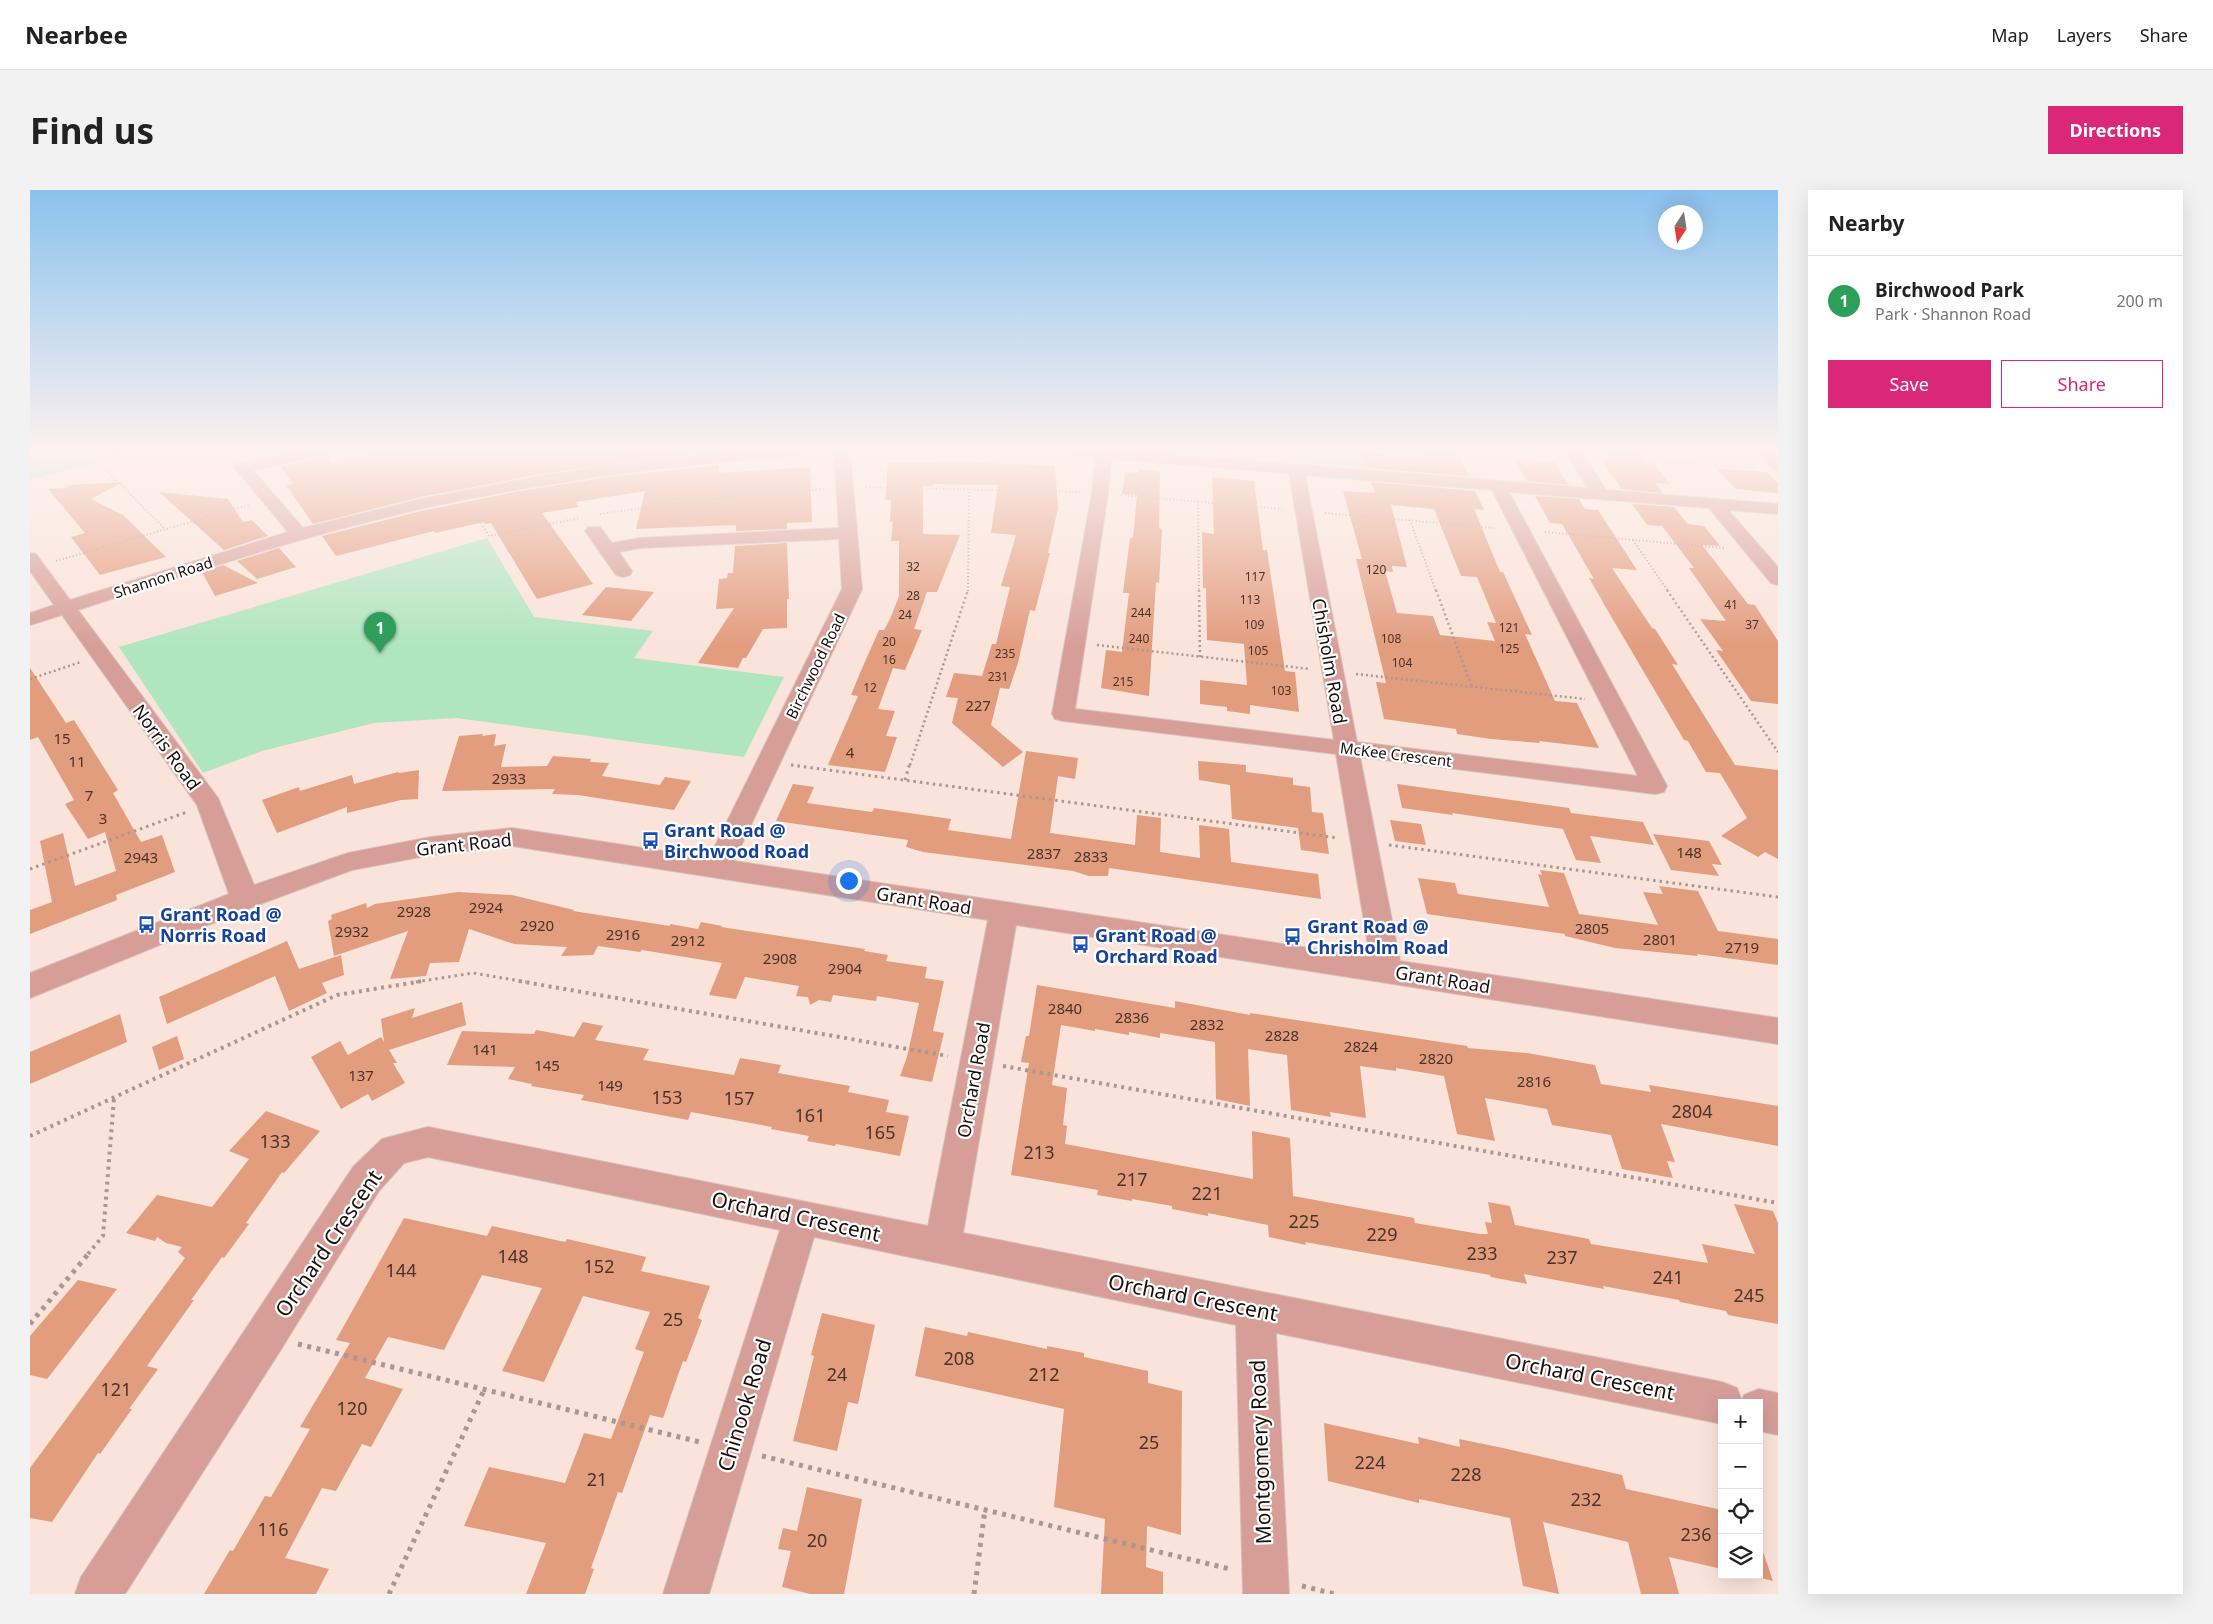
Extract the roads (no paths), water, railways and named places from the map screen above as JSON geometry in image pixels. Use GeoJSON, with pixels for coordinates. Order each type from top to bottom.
{"type":"FeatureCollection","features":[{"type":"Feature","properties":{"kind":"street"},"geometry":{"type":"LineString","coordinates":[[284,517],[299,534]]}},
{"type":"Feature","properties":{"kind":"street","name":"Shannon Road"},"geometry":{"type":"LineString","coordinates":[[30,619],[299,534],[372,517]]}},
{"type":"Feature","properties":{"kind":"street","name":"Birchwood Road"},"geometry":{"type":"LineString","coordinates":[[717,868],[852,589],[846,517]]}},
{"type":"Feature","properties":{"kind":"street","name":"McKee Crescent"},"geometry":{"type":"LineString","coordinates":[[1096,517],[1063,714],[1654,786],[1514,517]]}},
{"type":"Feature","properties":{"kind":"street","name":"Chisholm Road"},"geometry":{"type":"LineString","coordinates":[[1305,517],[1387,970]]}},
{"type":"Feature","properties":{"kind":"street"},"geometry":{"type":"LineString","coordinates":[[1725,517],[1778,579]]}},
{"type":"Feature","properties":{"kind":"street"},"geometry":{"type":"LineString","coordinates":[[594,532],[623,571]]}},
{"type":"Feature","properties":{"kind":"street"},"geometry":{"type":"LineString","coordinates":[[607,549],[640,542],[847,533]]}},
{"type":"Feature","properties":{"kind":"street","name":"Norris Road"},"geometry":{"type":"LineString","coordinates":[[30,558],[209,804],[244,899]]}},
{"type":"Feature","properties":{"kind":"street","name":"Grant Road"},"geometry":{"type":"LineString","coordinates":[[30,986],[244,899],[348,862],[431,846],[512,836],[1778,1031]]}},
{"type":"Feature","properties":{"kind":"street","name":"Orchard Road"},"geometry":{"type":"LineString","coordinates":[[942,1247],[1004,912]]}},
{"type":"Feature","properties":{"kind":"street","name":"Orchard Crescent"},"geometry":{"type":"LineString","coordinates":[[98,1594],[366,1179],[394,1150],[428,1142],[1718,1402]]}},
{"type":"Feature","properties":{"kind":"street","name":"Chinook Road"},"geometry":{"type":"LineString","coordinates":[[686,1594],[802,1217]]}},
{"type":"Feature","properties":{"kind":"street","name":"Montgomery Road"},"geometry":{"type":"LineString","coordinates":[[1254,1309],[1266,1586]]}},
{"type":"Feature","properties":{"kind":"street"},"geometry":{"type":"LineString","coordinates":[[1763,1411],[1778,1414]]}},
{"type":"Feature","properties":{"kind":"place","name":"Birchwood Park"},"geometry":{"type":"Point","coordinates":[380,653]}},
{"type":"Feature","properties":{"kind":"place","name":"Grant Road @ Birchwood Road"},"geometry":{"type":"Point","coordinates":[650,840]}},
{"type":"Feature","properties":{"kind":"place","name":"Grant Road @ Norris Road"},"geometry":{"type":"Point","coordinates":[146,924]}},
{"type":"Feature","properties":{"kind":"place","name":"Grant Road @ Chrisholm Road"},"geometry":{"type":"Point","coordinates":[1293,936]}},
{"type":"Feature","properties":{"kind":"place","name":"Grant Road @ Orchard Road"},"geometry":{"type":"Point","coordinates":[1081,945]}}]}
